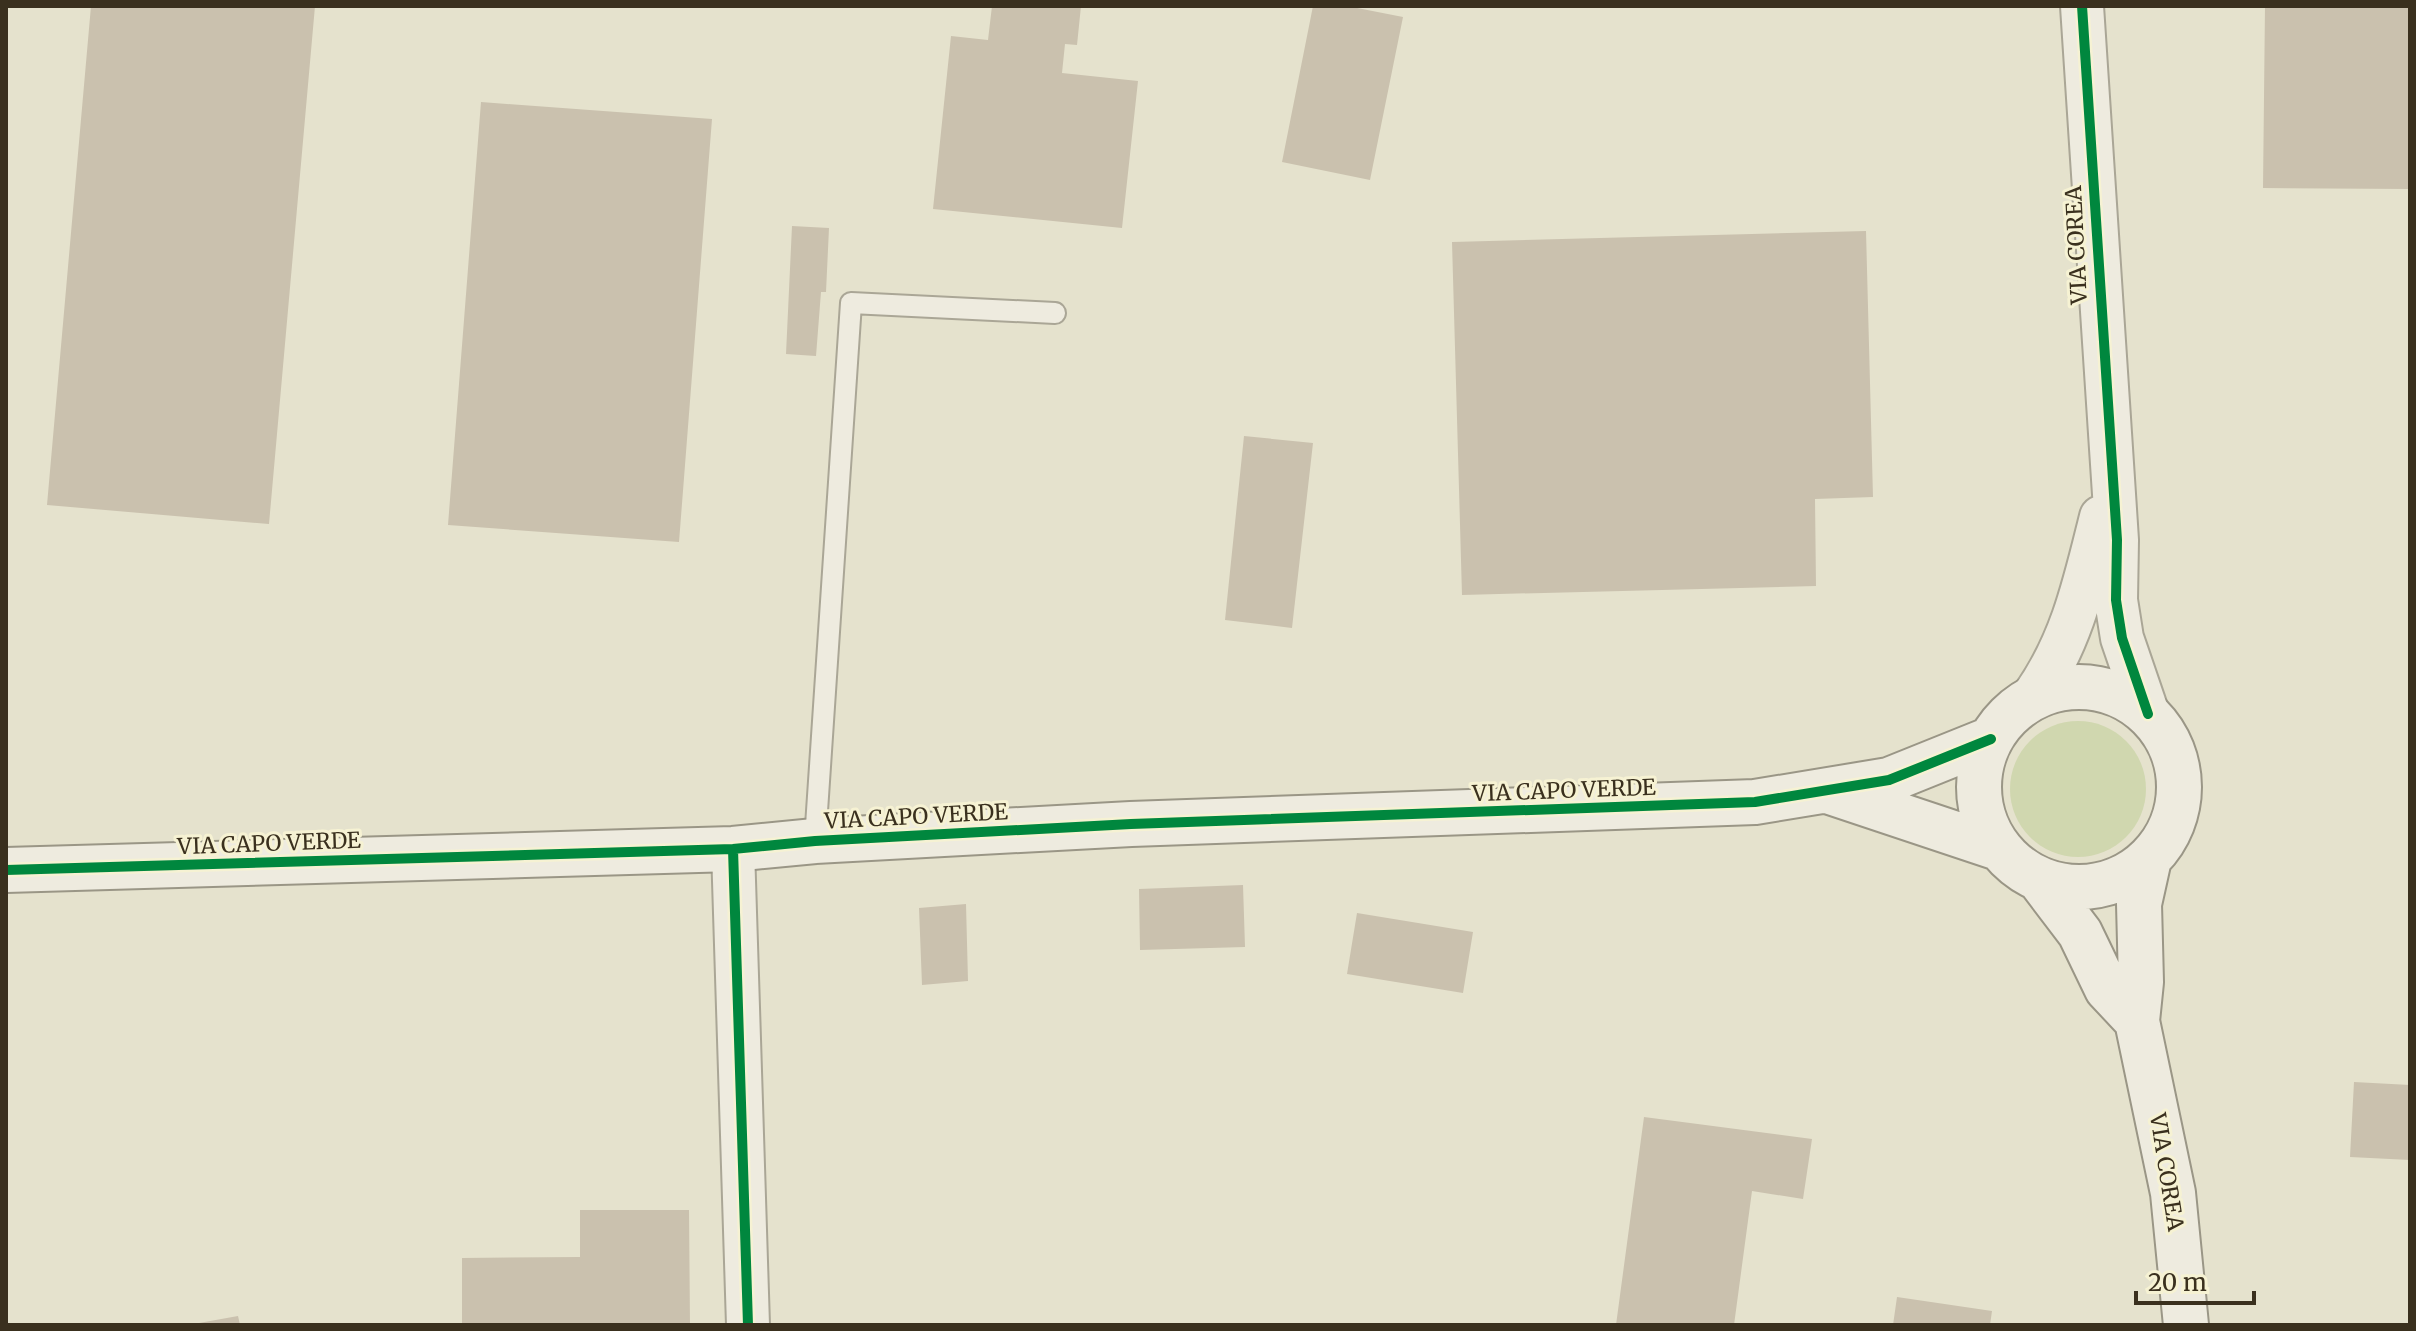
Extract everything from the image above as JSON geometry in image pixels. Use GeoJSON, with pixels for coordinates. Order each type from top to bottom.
{"type":"FeatureCollection","features":[{"type":"Feature","properties":{"kind":"street","name":"VIA COREA"},"geometry":{"type":"LineString","coordinates":[[2082,6],[2110,481]]}},
{"type":"Feature","properties":{"kind":"street"},"geometry":{"type":"LineString","coordinates":[[2032,698],[2055,667],[2077,612],[2110,481]]}},
{"type":"Feature","properties":{"kind":"street"},"geometry":{"type":"LineString","coordinates":[[2110,481],[2117,540],[2116,600],[2122,638],[2148,714]]}},
{"type":"Feature","properties":{"kind":"street"},"geometry":{"type":"LineString","coordinates":[[2062,687],[2097,688],[2124,697],[2148,714],[2168,739],[2179,775],[2178,800],[2172,825],[2149,859],[2120,879],[2103,885],[2061,886],[2039,879],[2012,862],[1998,848],[1982,816],[1979,773],[1991,739],[2010,714],[2032,698],[2062,687]]}},
{"type":"Feature","properties":{"kind":"street","name":"VIA CAPO VERDE"},"geometry":{"type":"LineString","coordinates":[[6,870],[733,849],[815,841],[1131,824],[1755,802],[1889,780],[1991,739]]}},
{"type":"Feature","properties":{"kind":"street"},"geometry":{"type":"LineString","coordinates":[[1828,791],[1998,848]]}},
{"type":"Feature","properties":{"kind":"street"},"geometry":{"type":"LineString","coordinates":[[733,849],[748,1325]]}},
{"type":"Feature","properties":{"kind":"street"},"geometry":{"type":"LineString","coordinates":[[2137,1021],[2141,982],[2139,904],[2149,859]]}},
{"type":"Feature","properties":{"kind":"street"},"geometry":{"type":"LineString","coordinates":[[2039,879],[2080,933],[2107,989],[2137,1021]]}},
{"type":"Feature","properties":{"kind":"street","name":"VIA COREA"},"geometry":{"type":"LineString","coordinates":[[2137,1021],[2173,1193],[2186,1325]]}},
{"type":"Feature","properties":{"kind":"lane"},"geometry":{"type":"LineString","coordinates":[[815,841],[851,303],[1055,313]]}},
{"type":"Feature","properties":{"kind":"green space"},"geometry":{"type":"Polygon","coordinates":[[[2078,721],[2104,726],[2126,741],[2141,763],[2146,789],[2141,815],[2126,837],[2104,852],[2078,857],[2052,852],[2030,837],[2015,815],[2010,789],[2015,763],[2030,741],[2052,726],[2078,721]]]}},
{"type":"Feature","properties":{"kind":"building"},"geometry":{"type":"Polygon","coordinates":[[[91,6],[315,6],[269,524],[47,505],[91,6]]]}},
{"type":"Feature","properties":{"kind":"building"},"geometry":{"type":"Polygon","coordinates":[[[992,6],[1081,6],[1077,45],[1065,44],[1062,73],[1138,81],[1122,228],[933,209],[951,36],[988,40],[992,6]]]}},
{"type":"Feature","properties":{"kind":"building"},"geometry":{"type":"Polygon","coordinates":[[[1313,6],[1347,6],[1403,17],[1370,180],[1282,162],[1313,6]]]}},
{"type":"Feature","properties":{"kind":"building"},"geometry":{"type":"Polygon","coordinates":[[[2265,6],[2410,6],[2410,189],[2263,188],[2265,6]]]}},
{"type":"Feature","properties":{"kind":"building"},"geometry":{"type":"Polygon","coordinates":[[[481,102],[712,119],[679,542],[448,525],[481,102]]]}},
{"type":"Feature","properties":{"kind":"building"},"geometry":{"type":"Polygon","coordinates":[[[792,226],[829,228],[826,292],[821,292],[816,356],[786,354],[792,226]]]}},
{"type":"Feature","properties":{"kind":"building"},"geometry":{"type":"Polygon","coordinates":[[[1866,231],[1873,497],[1815,499],[1816,586],[1462,595],[1452,242],[1866,231]]]}},
{"type":"Feature","properties":{"kind":"building"},"geometry":{"type":"Polygon","coordinates":[[[1244,436],[1313,443],[1292,628],[1225,620],[1244,436]]]}},
{"type":"Feature","properties":{"kind":"building"},"geometry":{"type":"Polygon","coordinates":[[[1243,885],[1245,947],[1140,950],[1139,889],[1243,885]]]}},
{"type":"Feature","properties":{"kind":"building"},"geometry":{"type":"Polygon","coordinates":[[[966,904],[968,981],[922,985],[919,908],[966,904]]]}},
{"type":"Feature","properties":{"kind":"building"},"geometry":{"type":"Polygon","coordinates":[[[1357,913],[1473,932],[1463,993],[1347,974],[1357,913]]]}},
{"type":"Feature","properties":{"kind":"building"},"geometry":{"type":"Polygon","coordinates":[[[2354,1082],[2410,1085],[2410,1160],[2350,1157],[2354,1082]]]}},
{"type":"Feature","properties":{"kind":"building"},"geometry":{"type":"Polygon","coordinates":[[[1644,1117],[1812,1139],[1803,1199],[1752,1191],[1734,1325],[1616,1325],[1644,1117]]]}},
{"type":"Feature","properties":{"kind":"building"},"geometry":{"type":"Polygon","coordinates":[[[580,1210],[689,1210],[690,1325],[462,1325],[462,1258],[580,1257],[580,1210]]]}},
{"type":"Feature","properties":{"kind":"building"},"geometry":{"type":"Polygon","coordinates":[[[1897,1297],[1992,1311],[1990,1325],[1893,1325],[1897,1297]]]}},
{"type":"Feature","properties":{"kind":"building"},"geometry":{"type":"Polygon","coordinates":[[[238,1316],[240,1325],[199,1325],[199,1323],[238,1316]]]}},
{"type":"Feature","properties":{"kind":"cycle path"},"geometry":{"type":"LineString","coordinates":[[2082,6],[2117,540],[2116,600],[2122,638],[2148,714]]}},
{"type":"Feature","properties":{"kind":"cycle path"},"geometry":{"type":"LineString","coordinates":[[6,870],[733,849],[815,841],[1131,824],[1755,802],[1889,780],[1991,739]]}},
{"type":"Feature","properties":{"kind":"cycle path"},"geometry":{"type":"LineString","coordinates":[[733,849],[748,1325]]}}]}
